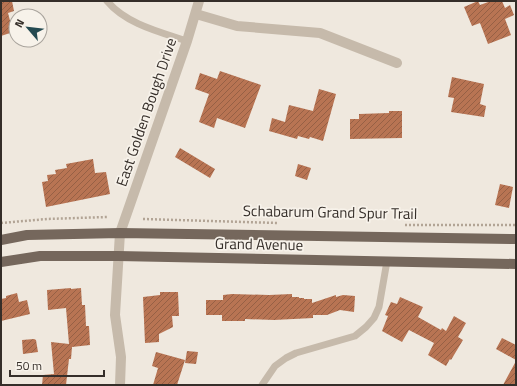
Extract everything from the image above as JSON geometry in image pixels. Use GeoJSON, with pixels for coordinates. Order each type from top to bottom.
{"type":"FeatureCollection","features":[{"type":"Feature","properties":{"kind":"main road","name":"Grand Avenue"},"geometry":{"type":"LineString","coordinates":[[1,240],[27,236],[120,233],[516,239]]}},
{"type":"Feature","properties":{"kind":"main road","name":"Grand Avenue"},"geometry":{"type":"LineString","coordinates":[[1,262],[40,256],[118,256],[516,264]]}},
{"type":"Feature","properties":{"kind":"street","name":"East Golden Bough Drive"},"geometry":{"type":"LineString","coordinates":[[120,385],[121,357],[115,315],[120,233],[200,1]]}},
{"type":"Feature","properties":{"kind":"street"},"geometry":{"type":"LineString","coordinates":[[196,14],[237,26],[320,33],[397,63]]}},
{"type":"Feature","properties":{"kind":"lane"},"geometry":{"type":"LineString","coordinates":[[107,1],[111,6],[133,22],[187,42]]}},
{"type":"Feature","properties":{"kind":"lane"},"geometry":{"type":"LineString","coordinates":[[262,385],[275,366],[286,358],[296,353],[355,336],[366,327],[374,318],[379,306],[388,261]]}},
{"type":"Feature","properties":{"kind":"path"},"geometry":{"type":"LineString","coordinates":[[1,223],[47,219],[107,217]]}},
{"type":"Feature","properties":{"kind":"path","name":"Schabarum Grand Spur Trail"},"geometry":{"type":"LineString","coordinates":[[143,219],[282,223]]}},
{"type":"Feature","properties":{"kind":"path","name":"Schabarum Grand Spur Trail"},"geometry":{"type":"LineString","coordinates":[[400,225],[516,225]]}},
{"type":"Feature","properties":{"kind":"building"},"geometry":{"type":"Polygon","coordinates":[[[1,1],[12,1],[13,8],[8,8],[8,34],[1,36],[1,1]]]}},
{"type":"Feature","properties":{"kind":"building"},"geometry":{"type":"Polygon","coordinates":[[[478,1],[480,5],[491,1],[502,1],[505,8],[510,5],[514,15],[505,19],[511,35],[488,44],[480,23],[472,26],[464,7],[478,1]]]}},
{"type":"Feature","properties":{"kind":"building"},"geometry":{"type":"Polygon","coordinates":[[[220,71],[261,85],[245,128],[217,118],[214,128],[199,122],[209,94],[195,89],[200,73],[217,79],[220,71]]]}},
{"type":"Feature","properties":{"kind":"building"},"geometry":{"type":"Polygon","coordinates":[[[452,77],[484,84],[480,104],[486,106],[484,117],[451,112],[454,98],[448,97],[452,77]]]}},
{"type":"Feature","properties":{"kind":"building"},"geometry":{"type":"Polygon","coordinates":[[[319,89],[336,94],[323,141],[310,137],[309,139],[298,136],[297,139],[269,131],[272,118],[285,122],[289,105],[313,111],[319,89]]]}},
{"type":"Feature","properties":{"kind":"building"},"geometry":{"type":"Polygon","coordinates":[[[389,111],[402,111],[402,138],[350,139],[350,119],[359,119],[359,114],[389,113],[389,111]]]}},
{"type":"Feature","properties":{"kind":"building"},"geometry":{"type":"Polygon","coordinates":[[[180,148],[215,169],[210,178],[175,157],[180,148]]]}},
{"type":"Feature","properties":{"kind":"building"},"geometry":{"type":"Polygon","coordinates":[[[93,159],[95,173],[106,172],[110,194],[46,207],[42,182],[48,181],[47,175],[56,174],[55,170],[67,168],[66,164],[93,159]]]}},
{"type":"Feature","properties":{"kind":"building"},"geometry":{"type":"Polygon","coordinates":[[[298,164],[311,168],[307,180],[295,176],[298,164]]]}},
{"type":"Feature","properties":{"kind":"building"},"geometry":{"type":"Polygon","coordinates":[[[500,184],[513,187],[509,208],[495,205],[500,184]]]}},
{"type":"Feature","properties":{"kind":"building"},"geometry":{"type":"Polygon","coordinates":[[[81,288],[82,305],[85,305],[86,326],[89,326],[90,345],[72,347],[66,385],[42,385],[43,375],[54,374],[51,342],[69,344],[66,308],[48,310],[47,290],[81,288]]]}},
{"type":"Feature","properties":{"kind":"building"},"geometry":{"type":"Polygon","coordinates":[[[160,292],[178,292],[179,316],[172,316],[173,327],[159,334],[159,342],[145,343],[143,297],[160,295],[160,292]]]}},
{"type":"Feature","properties":{"kind":"building"},"geometry":{"type":"Polygon","coordinates":[[[17,293],[19,302],[27,300],[30,314],[1,321],[1,299],[17,293]]]}},
{"type":"Feature","properties":{"kind":"building"},"geometry":{"type":"Polygon","coordinates":[[[292,294],[292,297],[312,299],[312,303],[336,295],[336,297],[343,295],[355,296],[354,312],[340,310],[327,315],[313,315],[313,318],[274,320],[245,319],[245,321],[222,321],[222,315],[206,315],[206,300],[223,300],[223,295],[292,294]]]}},
{"type":"Feature","properties":{"kind":"building"},"geometry":{"type":"Polygon","coordinates":[[[400,297],[423,307],[418,317],[441,330],[442,328],[446,331],[454,316],[466,323],[458,337],[463,340],[446,366],[428,355],[434,343],[409,330],[402,342],[382,331],[388,316],[385,315],[391,302],[397,304],[400,297]]]}},
{"type":"Feature","properties":{"kind":"building"},"geometry":{"type":"Polygon","coordinates":[[[502,338],[516,345],[516,360],[496,349],[502,338]]]}},
{"type":"Feature","properties":{"kind":"building"},"geometry":{"type":"Polygon","coordinates":[[[22,340],[36,340],[38,352],[23,354],[22,340]]]}},
{"type":"Feature","properties":{"kind":"building"},"geometry":{"type":"Polygon","coordinates":[[[187,351],[198,352],[196,364],[185,363],[187,351]]]}},
{"type":"Feature","properties":{"kind":"building"},"geometry":{"type":"Polygon","coordinates":[[[156,352],[185,360],[177,385],[153,385],[158,368],[152,366],[156,352]]]}},
{"type":"Feature","properties":{"kind":"building"},"geometry":{"type":"Polygon","coordinates":[[[516,361],[516,385],[503,385],[516,361]]]}}]}
